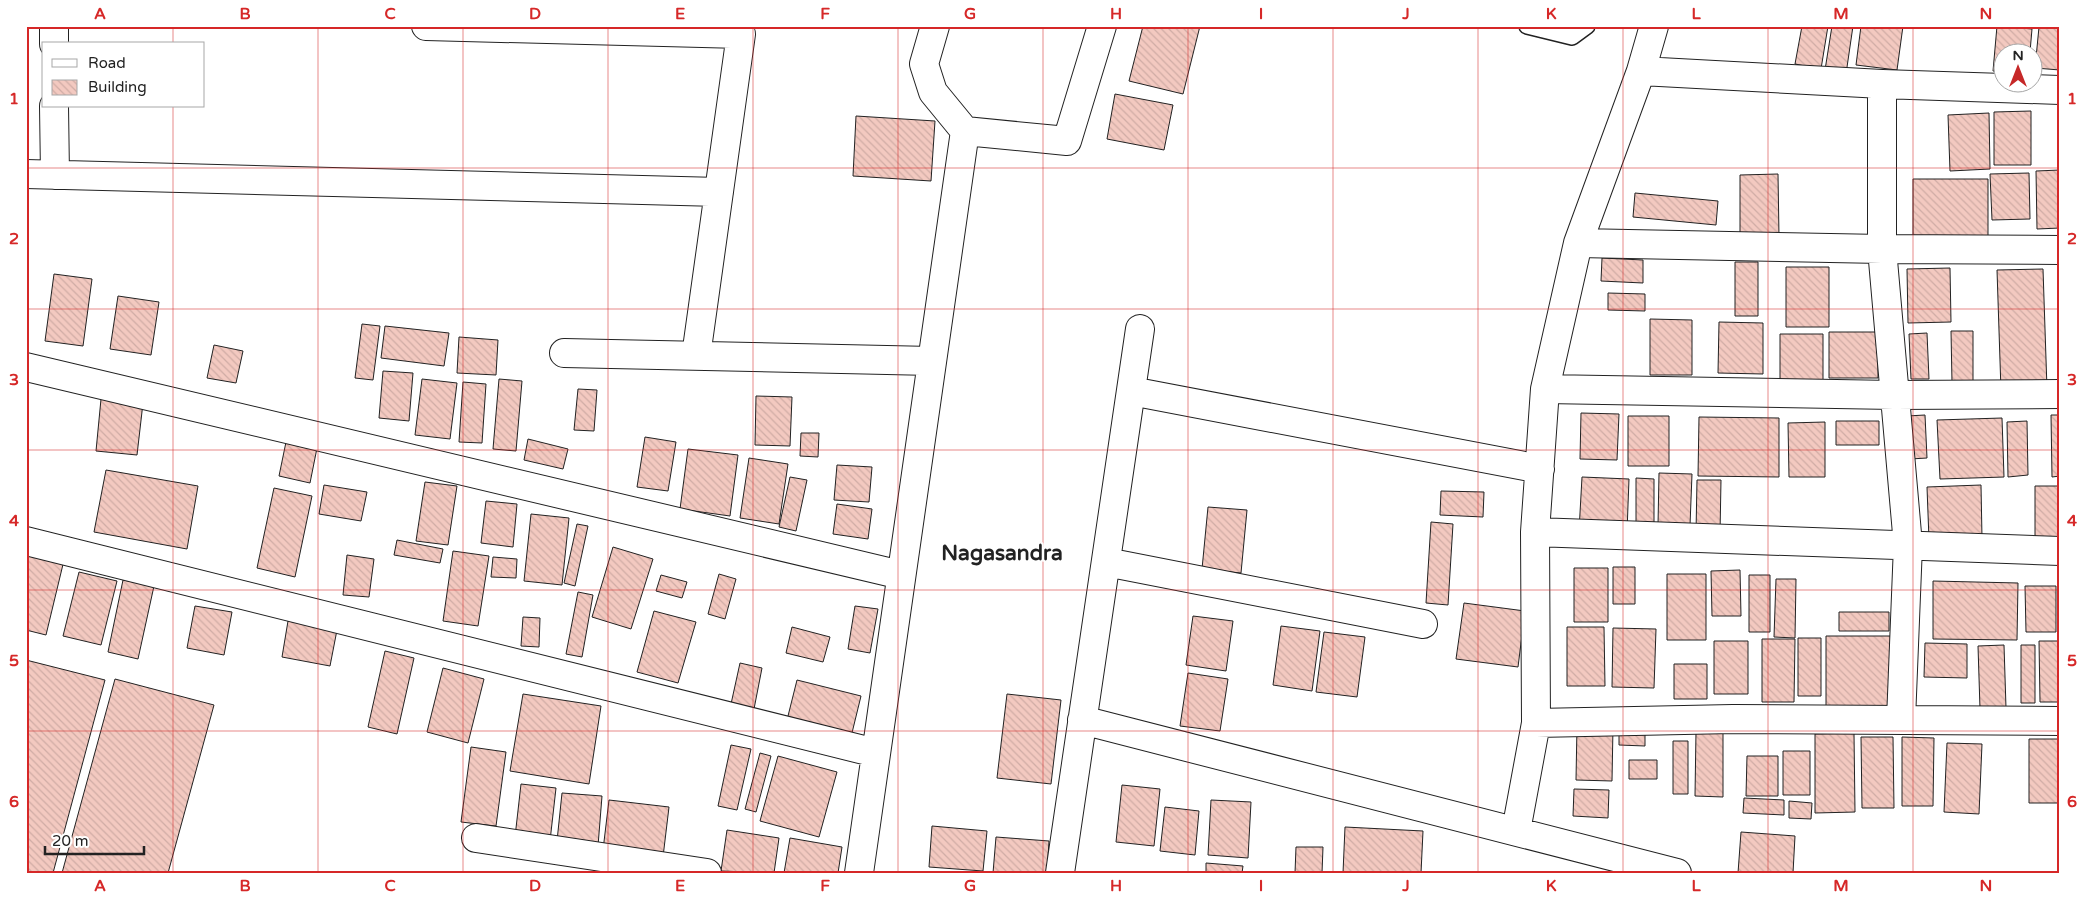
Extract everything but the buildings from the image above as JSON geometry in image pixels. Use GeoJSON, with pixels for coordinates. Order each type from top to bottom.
{"type":"FeatureCollection","features":[{"type":"Feature","properties":{"kind":"street"},"geometry":{"type":"LineString","coordinates":[[54,26],[54,42]]}},
{"type":"Feature","properties":{"kind":"street"},"geometry":{"type":"LineString","coordinates":[[426,26],[741,34],[696,356]]}},
{"type":"Feature","properties":{"kind":"street"},"geometry":{"type":"LineString","coordinates":[[935,26],[924,64],[933,92],[965,130],[1067,142],[1102,26]]}},
{"type":"Feature","properties":{"kind":"street"},"geometry":{"type":"LineString","coordinates":[[1516,831],[1536,723],[1536,532],[1545,389],[1578,243],[1640,71],[1654,26]]}},
{"type":"Feature","properties":{"kind":"street"},"geometry":{"type":"LineString","coordinates":[[1640,71],[1882,84],[2060,90]]}},
{"type":"Feature","properties":{"kind":"street"},"geometry":{"type":"LineString","coordinates":[[1882,84],[1882,249],[1908,545],[1901,720]]}},
{"type":"Feature","properties":{"kind":"street"},"geometry":{"type":"LineString","coordinates":[[54,108],[55,175]]}},
{"type":"Feature","properties":{"kind":"street"},"geometry":{"type":"LineString","coordinates":[[858,873],[965,130]]}},
{"type":"Feature","properties":{"kind":"street"},"geometry":{"type":"LineString","coordinates":[[26,174],[719,192]]}},
{"type":"Feature","properties":{"kind":"street"},"geometry":{"type":"LineString","coordinates":[[1578,243],[1882,249],[2060,250]]}},
{"type":"Feature","properties":{"kind":"street"},"geometry":{"type":"LineString","coordinates":[[1060,873],[1140,330]]}},
{"type":"Feature","properties":{"kind":"street"},"geometry":{"type":"LineString","coordinates":[[564,353],[932,361]]}},
{"type":"Feature","properties":{"kind":"street"},"geometry":{"type":"LineString","coordinates":[[26,367],[901,576]]}},
{"type":"Feature","properties":{"kind":"street"},"geometry":{"type":"LineString","coordinates":[[1545,389],[1894,394],[2060,394]]}},
{"type":"Feature","properties":{"kind":"street"},"geometry":{"type":"LineString","coordinates":[[1131,391],[1540,469]]}},
{"type":"Feature","properties":{"kind":"street"},"geometry":{"type":"LineString","coordinates":[[1536,532],[2060,551]]}},
{"type":"Feature","properties":{"kind":"street"},"geometry":{"type":"LineString","coordinates":[[26,541],[876,753]]}},
{"type":"Feature","properties":{"kind":"street"},"geometry":{"type":"LineString","coordinates":[[1106,562],[1423,624]]}},
{"type":"Feature","properties":{"kind":"street"},"geometry":{"type":"LineString","coordinates":[[1536,723],[1733,719],[2060,721]]}},
{"type":"Feature","properties":{"kind":"street"},"geometry":{"type":"LineString","coordinates":[[1082,720],[1677,873]]}},
{"type":"Feature","properties":{"kind":"street"},"geometry":{"type":"LineString","coordinates":[[476,838],[707,873]]}},
{"type":"Feature","properties":{"kind":"lane"},"geometry":{"type":"LineString","coordinates":[[1527,26],[1572,37],[1587,26]]}},
{"type":"Feature","properties":{"kind":"district","name":"Nagasandra"},"geometry":{"type":"Point","coordinates":[1002,553]}}]}
